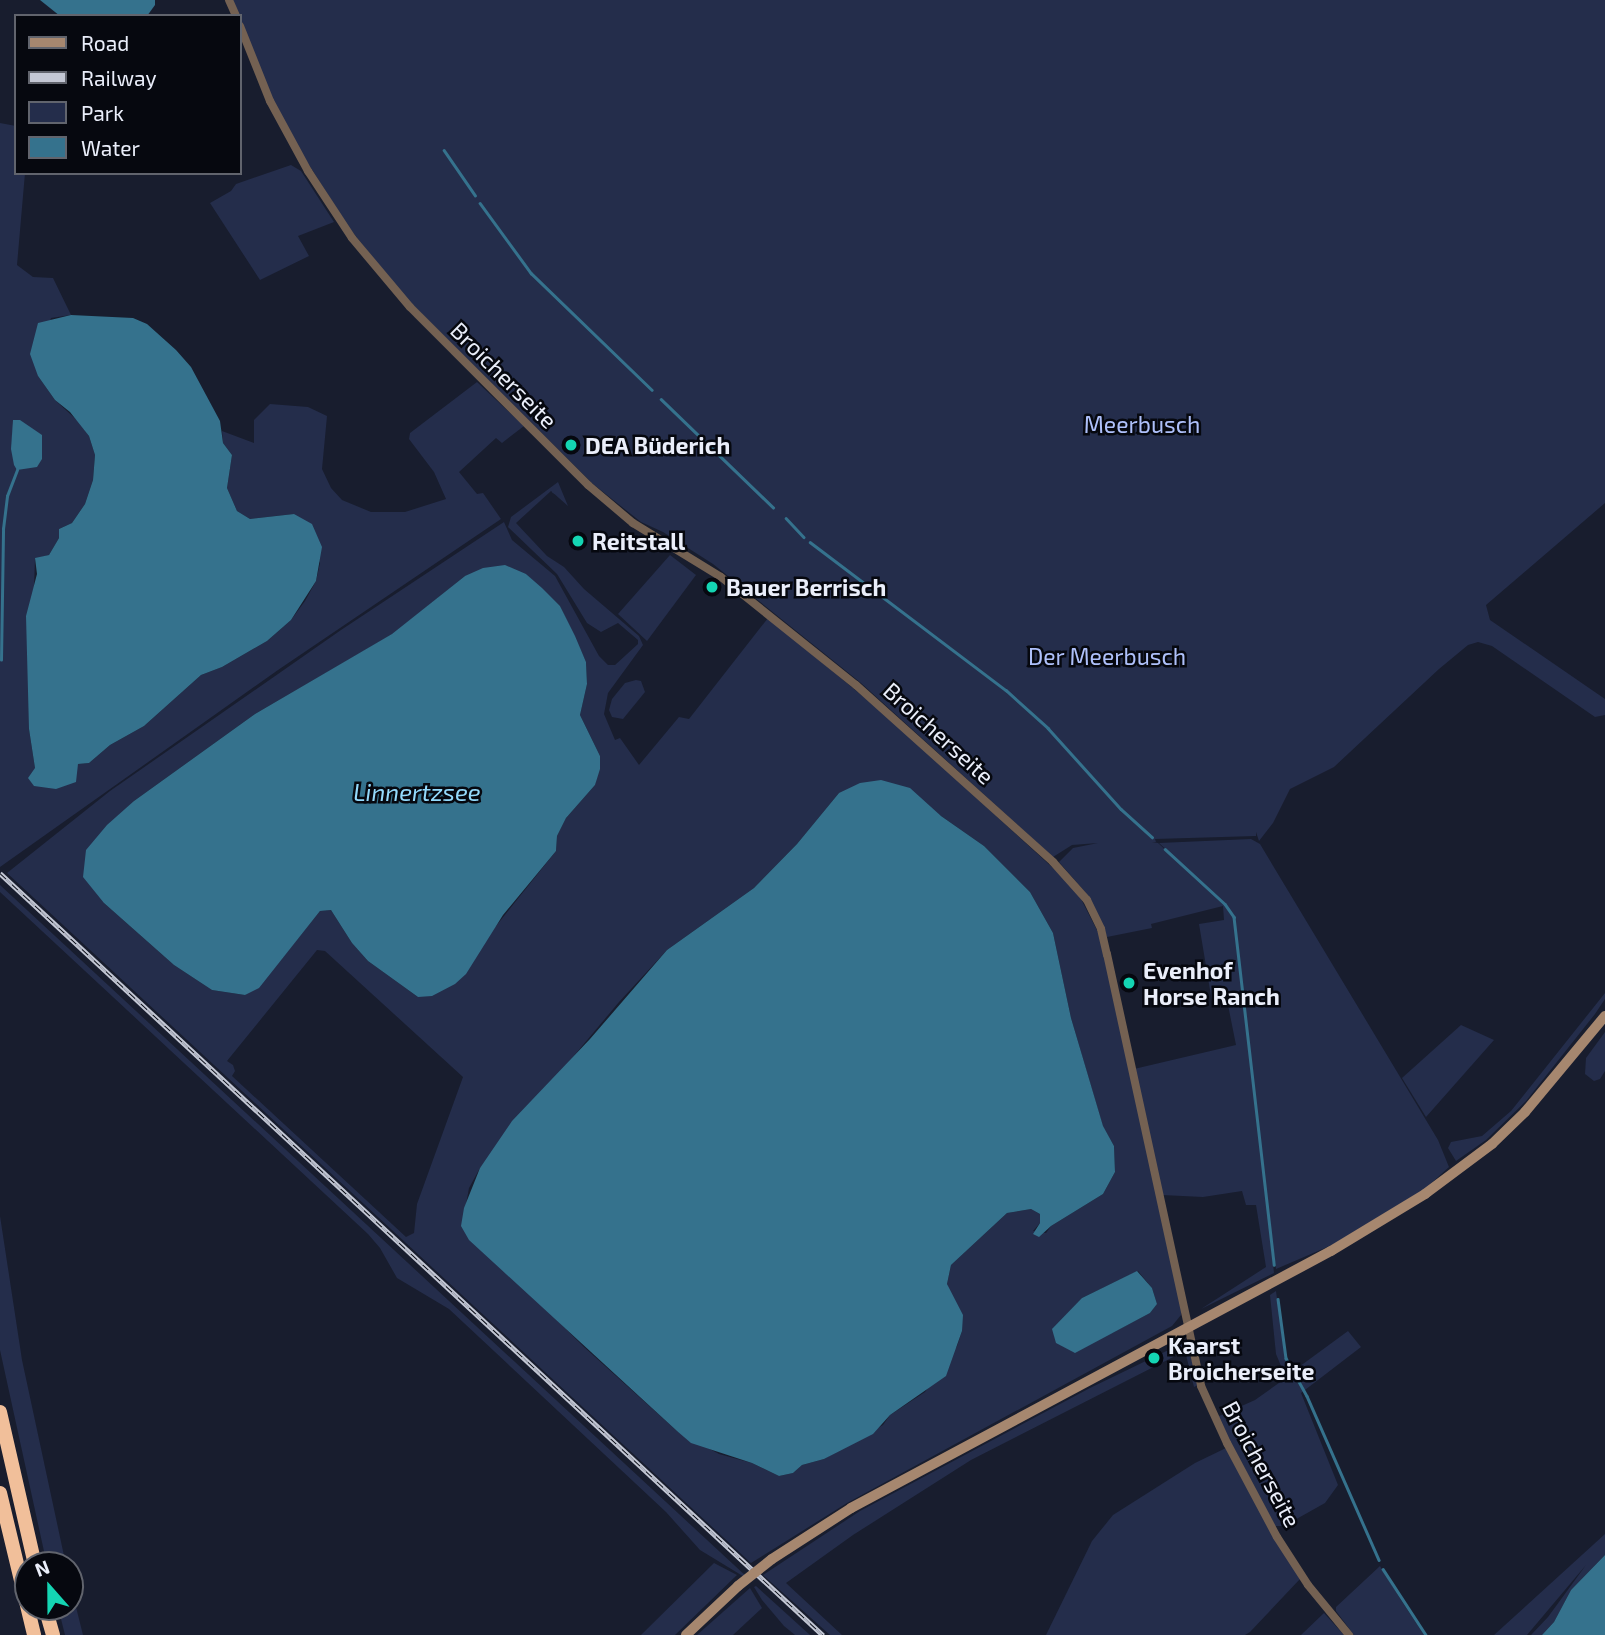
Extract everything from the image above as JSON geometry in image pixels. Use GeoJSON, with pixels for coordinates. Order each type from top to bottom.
{"type":"FeatureCollection","features":[{"type":"Feature","properties":{"kind":"highway"},"geometry":{"type":"LineString","coordinates":[[0,1412],[32,1551]]}},
{"type":"Feature","properties":{"kind":"highway"},"geometry":{"type":"LineString","coordinates":[[0,1493],[34,1635]]}},
{"type":"Feature","properties":{"kind":"main road"},"geometry":{"type":"LineString","coordinates":[[686,1635],[738,1586],[772,1559],[850,1508],[1362,1234],[1455,1173],[1525,1112],[1605,1016]]}},
{"type":"Feature","properties":{"kind":"street","name":"Broicherseite"},"geometry":{"type":"LineString","coordinates":[[242,31],[270,101],[308,172],[373,265],[419,316],[588,485],[633,523],[721,577],[856,685],[1053,862],[1082,894],[1103,937],[1201,1387],[1227,1443],[1293,1564],[1349,1635]]}},
{"type":"Feature","properties":{"kind":"green space","name":"Meerbusch"},"geometry":{"type":"Polygon","coordinates":[[[230,0],[1605,0],[1605,503],[1486,605],[1490,620],[1605,699],[1605,715],[1595,717],[1492,646],[1478,642],[1468,645],[1439,669],[1334,767],[1290,789],[1273,823],[1259,841],[1256,832],[1256,836],[1155,839],[1156,842],[1152,842],[1158,843],[1225,904],[1159,843],[1251,839],[1260,844],[1438,1140],[1449,1167],[1426,1188],[1332,1245],[1276,1269],[1264,1180],[1274,1273],[1201,1309],[1266,1267],[1256,1205],[1246,1205],[1242,1191],[1203,1197],[1162,1195],[1134,1069],[1236,1045],[1227,1000],[1212,1002],[1199,924],[1224,920],[1223,906],[1151,924],[1152,928],[1107,937],[1086,893],[1059,862],[1073,848],[1098,843],[1072,845],[1053,857],[861,683],[713,564],[663,532],[641,522],[593,484],[404,296],[350,229],[284,126],[242,28],[242,14],[239,14],[230,0]]]}},
{"type":"Feature","properties":{"kind":"green space"},"geometry":{"type":"Polygon","coordinates":[[[0,123],[14,126],[14,175],[25,175],[17,265],[33,277],[53,278],[71,315],[51,318],[38,376],[55,400],[80,423],[89,436],[95,455],[93,480],[85,504],[72,523],[59,529],[59,538],[49,555],[35,559],[29,729],[35,768],[75,771],[78,764],[89,763],[110,745],[144,726],[201,675],[222,667],[267,641],[291,620],[305,601],[316,581],[320,563],[294,514],[250,519],[237,511],[227,488],[232,455],[223,443],[222,431],[254,443],[254,420],[270,404],[308,407],[327,416],[322,469],[331,488],[342,500],[371,512],[405,512],[446,499],[434,472],[409,439],[410,433],[477,382],[524,426],[502,443],[496,438],[459,472],[477,494],[483,493],[501,519],[278,670],[0,867],[0,123]]]}},
{"type":"Feature","properties":{"kind":"green space"},"geometry":{"type":"Polygon","coordinates":[[[291,165],[301,171],[334,222],[298,236],[309,256],[260,280],[210,203],[231,191],[236,184],[291,165]]]}},
{"type":"Feature","properties":{"kind":"green space"},"geometry":{"type":"Polygon","coordinates":[[[558,482],[568,506],[551,491],[516,523],[547,556],[564,567],[584,589],[639,636],[643,645],[608,693],[604,714],[615,740],[620,738],[639,765],[679,717],[689,719],[768,618],[888,717],[1065,879],[1081,899],[1101,938],[1181,1315],[1172,1326],[847,1503],[751,1563],[7,873],[110,791],[341,630],[504,522],[512,540],[555,576],[599,656],[608,665],[615,665],[638,644],[638,640],[618,623],[601,632],[587,623],[557,574],[508,527],[511,517],[558,482]],[[526,574],[465,576],[393,634],[255,714],[134,801],[104,903],[174,965],[212,990],[245,995],[275,967],[320,911],[331,910],[352,943],[368,961],[418,997],[488,936],[556,851],[557,836],[566,818],[595,785],[600,756],[580,715],[587,684],[586,662],[560,606],[526,574]],[[839,793],[797,844],[754,888],[667,950],[619,1002],[480,1168],[469,1188],[462,1226],[584,1347],[677,1431],[719,1454],[752,1463],[779,1476],[793,1473],[802,1465],[824,1459],[883,1425],[890,1415],[925,1392],[957,1346],[962,1331],[947,1284],[951,1265],[1007,1213],[1031,1209],[1040,1214],[1040,1223],[1033,1231],[1046,1233],[1051,1226],[1103,1194],[1115,1172],[1114,1146],[1103,1127],[1071,1018],[1053,933],[1030,892],[984,846],[941,816],[839,793]],[[317,950],[227,1061],[233,1065],[235,1071],[232,1076],[406,1237],[414,1233],[417,1204],[463,1077],[325,951],[317,950]],[[1138,1271],[1082,1298],[1112,1333],[1150,1313],[1157,1304],[1152,1288],[1138,1271]]]}},
{"type":"Feature","properties":{"kind":"green space"},"geometry":{"type":"Polygon","coordinates":[[[670,555],[696,575],[647,641],[618,614],[670,555]]]}},
{"type":"Feature","properties":{"kind":"green space"},"geometry":{"type":"Polygon","coordinates":[[[641,681],[645,692],[623,719],[612,717],[609,710],[612,699],[625,683],[641,681]]]}},
{"type":"Feature","properties":{"kind":"green space"},"geometry":{"type":"Polygon","coordinates":[[[0,885],[747,1577],[700,1550],[666,1512],[449,1309],[397,1278],[380,1248],[368,1234],[0,892],[0,885]]]}},
{"type":"Feature","properties":{"kind":"green space"},"geometry":{"type":"Polygon","coordinates":[[[1605,993],[1605,999],[1595,1014],[1526,1101],[1486,1140],[1456,1161],[1448,1148],[1451,1142],[1482,1136],[1511,1111],[1605,993]]]}},
{"type":"Feature","properties":{"kind":"green space"},"geometry":{"type":"Polygon","coordinates":[[[1461,1025],[1494,1040],[1426,1117],[1402,1078],[1461,1025]]]}},
{"type":"Feature","properties":{"kind":"green space"},"geometry":{"type":"Polygon","coordinates":[[[1605,1032],[1605,1071],[1600,1079],[1594,1081],[1585,1074],[1586,1058],[1605,1032]]]}},
{"type":"Feature","properties":{"kind":"green space"},"geometry":{"type":"Polygon","coordinates":[[[0,1216],[22,1360],[63,1551],[44,1551],[0,1350],[0,1216]]]}},
{"type":"Feature","properties":{"kind":"green space"},"geometry":{"type":"Polygon","coordinates":[[[1276,1291],[1285,1358],[1292,1372],[1348,1331],[1361,1347],[1301,1393],[1338,1485],[1325,1503],[1284,1526],[1275,1526],[1217,1417],[1255,1400],[1286,1378],[1276,1354],[1270,1295],[1276,1291]]]}},
{"type":"Feature","properties":{"kind":"green space"},"geometry":{"type":"Polygon","coordinates":[[[1183,1343],[1188,1346],[1198,1385],[1194,1387],[1185,1351],[971,1460],[853,1535],[786,1583],[842,1635],[830,1635],[763,1575],[860,1511],[1090,1388],[1183,1343]]]}},
{"type":"Feature","properties":{"kind":"green space"},"geometry":{"type":"Polygon","coordinates":[[[1226,1448],[1300,1579],[1250,1632],[1245,1635],[1046,1635],[1092,1541],[1113,1515],[1195,1463],[1226,1448]]]}},
{"type":"Feature","properties":{"kind":"green space"},"geometry":{"type":"Polygon","coordinates":[[[1605,1534],[1605,1555],[1571,1590],[1554,1622],[1542,1635],[1531,1635],[1548,1617],[1586,1565],[1527,1635],[1494,1635],[1605,1534]]]}},
{"type":"Feature","properties":{"kind":"green space"},"geometry":{"type":"Polygon","coordinates":[[[714,1563],[737,1575],[675,1635],[641,1635],[714,1563]]]}},
{"type":"Feature","properties":{"kind":"green space"},"geometry":{"type":"Polygon","coordinates":[[[1380,1566],[1424,1635],[1354,1635],[1336,1611],[1336,1607],[1380,1566]]]}},
{"type":"Feature","properties":{"kind":"green space"},"geometry":{"type":"Polygon","coordinates":[[[754,1587],[810,1635],[795,1635],[784,1626],[762,1600],[754,1587]]]}},
{"type":"Feature","properties":{"kind":"green space"},"geometry":{"type":"Polygon","coordinates":[[[750,1588],[762,1608],[733,1635],[697,1635],[750,1588]]]}},
{"type":"Feature","properties":{"kind":"green space"},"geometry":{"type":"Polygon","coordinates":[[[1324,1613],[1344,1635],[1301,1635],[1324,1613]]]}},
{"type":"Feature","properties":{"kind":"green space"},"geometry":{"type":"Polygon","coordinates":[[[62,1621],[80,1621],[83,1635],[65,1635],[62,1621]]]}},
{"type":"Feature","properties":{"kind":"water"},"geometry":{"type":"Polygon","coordinates":[[[40,0],[155,0],[155,5],[148,14],[58,14],[40,0]]]}},
{"type":"Feature","properties":{"kind":"water"},"geometry":{"type":"Polygon","coordinates":[[[71,315],[133,318],[147,324],[176,350],[191,367],[220,421],[223,443],[232,455],[227,488],[237,511],[250,519],[294,514],[312,524],[322,547],[316,581],[291,620],[267,641],[222,667],[201,675],[144,726],[110,745],[89,763],[78,764],[76,782],[56,789],[34,786],[28,778],[35,768],[29,729],[26,616],[37,574],[35,558],[49,555],[59,538],[59,529],[72,523],[85,504],[93,480],[95,455],[89,436],[70,412],[55,400],[38,376],[30,354],[38,323],[71,315]]]}},
{"type":"Feature","properties":{"kind":"water"},"geometry":{"type":"Polygon","coordinates":[[[13,420],[20,420],[42,435],[42,459],[37,467],[17,470],[14,465],[11,449],[13,420]]]}},
{"type":"Feature","properties":{"kind":"water","name":"Linnertzsee"},"geometry":{"type":"Polygon","coordinates":[[[505,565],[526,574],[560,606],[575,636],[586,662],[587,684],[580,715],[600,756],[600,769],[595,785],[566,818],[557,836],[556,851],[503,915],[466,974],[455,984],[432,996],[418,997],[368,961],[352,943],[331,910],[320,911],[259,988],[245,995],[212,990],[174,965],[104,903],[83,877],[86,850],[107,825],[134,801],[255,714],[392,634],[465,576],[483,568],[505,565]]]}},
{"type":"Feature","properties":{"kind":"water"},"geometry":{"type":"Polygon","coordinates":[[[881,780],[910,788],[941,816],[984,846],[1030,892],[1053,933],[1071,1018],[1103,1126],[1114,1146],[1115,1172],[1103,1194],[1051,1226],[1039,1237],[1033,1234],[1040,1223],[1040,1214],[1031,1209],[1007,1213],[951,1265],[947,1284],[963,1315],[962,1331],[946,1376],[890,1415],[873,1434],[824,1459],[802,1465],[793,1473],[779,1476],[752,1463],[691,1443],[469,1240],[461,1226],[464,1208],[480,1168],[512,1121],[590,1039],[667,950],[754,888],[797,844],[839,793],[860,783],[881,780]]]}},
{"type":"Feature","properties":{"kind":"water"},"geometry":{"type":"Polygon","coordinates":[[[1137,1271],[1152,1288],[1157,1304],[1150,1313],[1075,1353],[1056,1343],[1052,1329],[1082,1298],[1137,1271]]]}},
{"type":"Feature","properties":{"kind":"water"},"geometry":{"type":"Polygon","coordinates":[[[1605,1555],[1605,1635],[1542,1635],[1554,1622],[1571,1590],[1605,1555]]]}},
{"type":"Feature","properties":{"kind":"waterway"},"geometry":{"type":"LineString","coordinates":[[444,150],[475,195]]}},
{"type":"Feature","properties":{"kind":"waterway"},"geometry":{"type":"LineString","coordinates":[[480,203],[531,273],[652,390]]}},
{"type":"Feature","properties":{"kind":"waterway"},"geometry":{"type":"LineString","coordinates":[[661,399],[773,507]]}},
{"type":"Feature","properties":{"kind":"waterway"},"geometry":{"type":"LineString","coordinates":[[1,660],[3,529],[7,496],[17,470]]}},
{"type":"Feature","properties":{"kind":"waterway"},"geometry":{"type":"LineString","coordinates":[[786,518],[804,537]]}},
{"type":"Feature","properties":{"kind":"waterway"},"geometry":{"type":"LineString","coordinates":[[810,542],[1006,690],[1048,728],[1121,809],[1152,837]]}},
{"type":"Feature","properties":{"kind":"waterway"},"geometry":{"type":"LineString","coordinates":[[1165,849],[1225,904],[1234,917],[1274,1265]]}},
{"type":"Feature","properties":{"kind":"waterway"},"geometry":{"type":"LineString","coordinates":[[1278,1299],[1286,1358],[1307,1396],[1379,1560]]}},
{"type":"Feature","properties":{"kind":"waterway"},"geometry":{"type":"LineString","coordinates":[[1383,1569],[1426,1635]]}},
{"type":"Feature","properties":{"kind":"railway"},"geometry":{"type":"LineString","coordinates":[[0,873],[823,1635]]}},
{"type":"Feature","properties":{"kind":"place","name":"DEA Büderich"},"geometry":{"type":"Point","coordinates":[571,445]}},
{"type":"Feature","properties":{"kind":"place","name":"Reitstall"},"geometry":{"type":"Point","coordinates":[578,541]}},
{"type":"Feature","properties":{"kind":"place","name":"Bauer Berrisch"},"geometry":{"type":"Point","coordinates":[712,587]}},
{"type":"Feature","properties":{"kind":"place","name":"Evenhof Horse Ranch"},"geometry":{"type":"Point","coordinates":[1129,983]}},
{"type":"Feature","properties":{"kind":"place","name":"Kaarst Broicherseite"},"geometry":{"type":"Point","coordinates":[1154,1358]}},
{"type":"Feature","properties":{"kind":"park label","name":"Der Meerbusch"},"geometry":{"type":"Point","coordinates":[1107,656]}}]}
